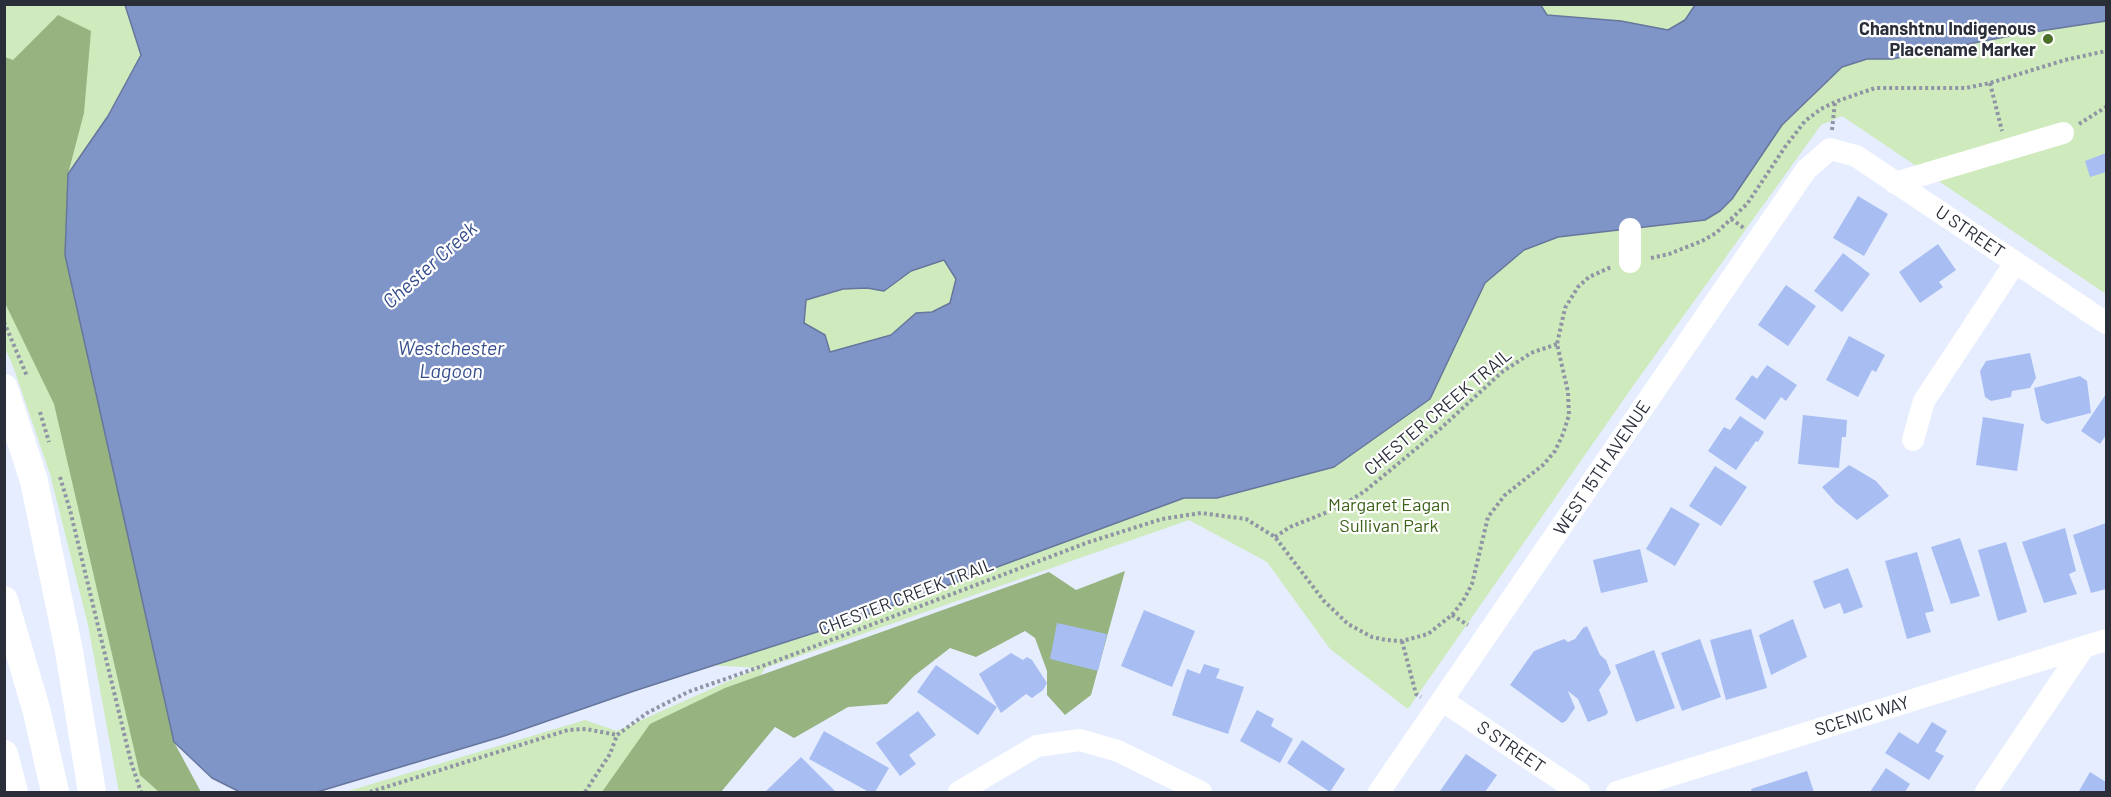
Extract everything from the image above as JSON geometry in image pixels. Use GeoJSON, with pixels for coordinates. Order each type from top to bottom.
{"type":"FeatureCollection","features":[{"type":"Feature","properties":{"kind":"main road"},"geometry":{"type":"LineString","coordinates":[[17,384],[34,481],[69,651],[92,792]]}},
{"type":"Feature","properties":{"kind":"main road"},"geometry":{"type":"LineString","coordinates":[[4,600],[37,712],[55,792]]}},
{"type":"Feature","properties":{"kind":"main road"},"geometry":{"type":"LineString","coordinates":[[4,754],[14,792]]}},
{"type":"Feature","properties":{"kind":"street"},"geometry":{"type":"LineString","coordinates":[[1895,183],[2063,133]]}},
{"type":"Feature","properties":{"kind":"street","name":"U STREET"},"geometry":{"type":"LineString","coordinates":[[1830,149],[1856,156],[2106,324]]}},
{"type":"Feature","properties":{"kind":"street","name":"WEST 15TH AVENUE"},"geometry":{"type":"LineString","coordinates":[[1379,792],[1806,170],[1830,149]]}},
{"type":"Feature","properties":{"kind":"street"},"geometry":{"type":"LineString","coordinates":[[1630,229],[1630,262]]}},
{"type":"Feature","properties":{"kind":"street"},"geometry":{"type":"LineString","coordinates":[[1913,440],[1924,400],[2015,263]]}},
{"type":"Feature","properties":{"kind":"street","name":"SCENIC WAY"},"geometry":{"type":"LineString","coordinates":[[1617,792],[2106,640]]}},
{"type":"Feature","properties":{"kind":"street"},"geometry":{"type":"LineString","coordinates":[[1986,792],[2084,647]]}},
{"type":"Feature","properties":{"kind":"street","name":"S STREET"},"geometry":{"type":"LineString","coordinates":[[1439,707],[1579,792]]}},
{"type":"Feature","properties":{"kind":"street"},"geometry":{"type":"LineString","coordinates":[[959,792],[1037,746],[1080,740],[1118,751],[1201,792]]}},
{"type":"Feature","properties":{"kind":"path"},"geometry":{"type":"LineString","coordinates":[[1990,83],[2007,149]]}},
{"type":"Feature","properties":{"kind":"path"},"geometry":{"type":"LineString","coordinates":[[2063,133],[2106,107]]}},
{"type":"Feature","properties":{"kind":"path"},"geometry":{"type":"LineString","coordinates":[[4,321],[17,384]]}},
{"type":"Feature","properties":{"kind":"path","name":"CHESTER CREEK TRAIL"},"geometry":{"type":"LineString","coordinates":[[616,735],[647,713],[688,692],[768,664],[1089,542],[1162,519],[1201,513],[1246,519],[1275,537],[1324,601],[1348,624],[1372,637],[1402,641],[1428,634],[1452,615],[1472,584],[1488,517],[1505,495],[1543,465],[1555,451],[1563,434],[1569,415],[1568,392],[1557,344],[1531,353],[1502,372],[1440,429],[1365,491],[1340,507],[1290,527],[1275,537]]}},
{"type":"Feature","properties":{"kind":"path"},"geometry":{"type":"LineString","coordinates":[[36,402],[50,445]]}},
{"type":"Feature","properties":{"kind":"path"},"geometry":{"type":"LineString","coordinates":[[57,466],[70,510],[130,762],[141,792]]}},
{"type":"Feature","properties":{"kind":"path"},"geometry":{"type":"LineString","coordinates":[[1402,641],[1416,694],[1439,707]]}},
{"type":"Feature","properties":{"kind":"path"},"geometry":{"type":"LineString","coordinates":[[370,792],[568,730],[586,729],[616,735],[610,754],[585,792]]}},
{"type":"Feature","properties":{"kind":"green space"},"geometry":{"type":"Polygon","coordinates":[[[4,5],[125,5],[141,55],[108,116],[65,255],[174,742],[189,792],[119,792],[88,625],[50,474],[5,348],[4,5]]]}},
{"type":"Feature","properties":{"kind":"green space"},"geometry":{"type":"Polygon","coordinates":[[[1540,5],[1695,5],[1685,20],[1668,30],[1621,21],[1547,15],[1540,5]]]}},
{"type":"Feature","properties":{"kind":"green space","name":"Margaret Eagan Sullivan Park"},"geometry":{"type":"Polygon","coordinates":[[[2106,5],[2106,294],[1842,116],[1821,125],[1633,386],[1408,709],[1330,649],[1267,562],[1189,520],[765,668],[692,792],[345,792],[585,720],[617,731],[758,668],[659,662],[1414,310],[1787,74],[2106,5]]]}},
{"type":"Feature","properties":{"kind":"green space"},"geometry":{"type":"Polygon","coordinates":[[[58,15],[91,31],[84,113],[68,174],[65,255],[174,742],[201,792],[159,792],[140,775],[54,404],[5,303],[5,57],[13,60],[58,15]]]}},
{"type":"Feature","properties":{"kind":"green space"},"geometry":{"type":"Polygon","coordinates":[[[944,260],[956,279],[950,303],[932,312],[916,313],[891,335],[830,352],[804,323],[806,300],[843,289],[867,288],[884,291],[911,271],[944,260]]]}},
{"type":"Feature","properties":{"kind":"green space"},"geometry":{"type":"Polygon","coordinates":[[[1125,571],[1091,695],[1065,715],[1047,695],[1047,671],[1035,638],[1025,631],[976,657],[950,648],[914,676],[887,704],[848,707],[794,738],[775,727],[721,792],[602,792],[650,724],[725,688],[1049,572],[1076,590],[1125,571]]]}},
{"type":"Feature","properties":{"kind":"water","name":"Westchester Lagoon"},"geometry":{"type":"Polygon","coordinates":[[[1540,4],[1547,15],[1621,21],[1668,30],[1685,20],[1695,5],[2106,5],[2106,21],[2020,34],[1892,59],[1867,59],[1842,67],[1782,125],[1732,199],[1720,211],[1705,220],[1558,237],[1524,250],[1485,283],[1430,399],[1334,467],[1217,498],[1184,498],[851,621],[634,691],[504,736],[317,792],[240,792],[212,778],[174,742],[65,255],[68,174],[108,116],[141,55],[125,5],[1540,4]],[[944,260],[911,271],[884,291],[867,288],[843,289],[806,300],[804,323],[825,335],[830,352],[891,335],[916,313],[932,312],[950,303],[956,279],[944,260]]]}},
{"type":"Feature","properties":{"kind":"building"},"geometry":{"type":"Polygon","coordinates":[[[2106,153],[2106,172],[2090,177],[2085,161],[2106,153]]]}},
{"type":"Feature","properties":{"kind":"building"},"geometry":{"type":"Polygon","coordinates":[[[1858,196],[1888,214],[1864,256],[1833,238],[1858,196]]]}},
{"type":"Feature","properties":{"kind":"building"},"geometry":{"type":"Polygon","coordinates":[[[1938,244],[1956,270],[1939,282],[1943,287],[1920,303],[1899,272],[1938,244]]]}},
{"type":"Feature","properties":{"kind":"building"},"geometry":{"type":"Polygon","coordinates":[[[1843,253],[1870,274],[1842,312],[1814,291],[1843,253]]]}},
{"type":"Feature","properties":{"kind":"building"},"geometry":{"type":"Polygon","coordinates":[[[1786,285],[1816,306],[1788,346],[1758,325],[1786,285]]]}},
{"type":"Feature","properties":{"kind":"building"},"geometry":{"type":"Polygon","coordinates":[[[1849,336],[1885,355],[1876,372],[1872,370],[1858,397],[1826,380],[1849,336]]]}},
{"type":"Feature","properties":{"kind":"building"},"geometry":{"type":"Polygon","coordinates":[[[2030,353],[2036,378],[2030,388],[2012,391],[2011,397],[1991,401],[1985,397],[1980,371],[1986,361],[2030,353]]]}},
{"type":"Feature","properties":{"kind":"building"},"geometry":{"type":"Polygon","coordinates":[[[1767,365],[1797,385],[1786,401],[1781,397],[1765,420],[1735,399],[1752,375],[1757,379],[1767,365]]]}},
{"type":"Feature","properties":{"kind":"building"},"geometry":{"type":"Polygon","coordinates":[[[2080,376],[2087,381],[2091,413],[2047,424],[2041,420],[2034,388],[2080,376]]]}},
{"type":"Feature","properties":{"kind":"building"},"geometry":{"type":"Polygon","coordinates":[[[2106,394],[2106,435],[2100,444],[2081,431],[2106,394]]]}},
{"type":"Feature","properties":{"kind":"building"},"geometry":{"type":"Polygon","coordinates":[[[1803,415],[1847,420],[1846,437],[1842,437],[1839,468],[1798,464],[1803,415]]]}},
{"type":"Feature","properties":{"kind":"building"},"geometry":{"type":"Polygon","coordinates":[[[1740,416],[1764,432],[1736,470],[1708,451],[1724,427],[1730,430],[1740,416]]]}},
{"type":"Feature","properties":{"kind":"building"},"geometry":{"type":"Polygon","coordinates":[[[1983,417],[2024,424],[2017,471],[1976,465],[1983,417]]]}},
{"type":"Feature","properties":{"kind":"building"},"geometry":{"type":"Polygon","coordinates":[[[1849,465],[1876,481],[1889,496],[1857,520],[1836,503],[1822,487],[1849,465]]]}},
{"type":"Feature","properties":{"kind":"building"},"geometry":{"type":"Polygon","coordinates":[[[1715,466],[1747,487],[1721,526],[1689,506],[1715,466]]]}},
{"type":"Feature","properties":{"kind":"building"},"geometry":{"type":"Polygon","coordinates":[[[1671,507],[1700,524],[1675,566],[1646,549],[1671,507]]]}},
{"type":"Feature","properties":{"kind":"building"},"geometry":{"type":"Polygon","coordinates":[[[2106,523],[2106,589],[2091,593],[2073,535],[2106,523]]]}},
{"type":"Feature","properties":{"kind":"building"},"geometry":{"type":"Polygon","coordinates":[[[2065,528],[2076,571],[2069,574],[2077,594],[2044,603],[2022,542],[2065,528]]]}},
{"type":"Feature","properties":{"kind":"building"},"geometry":{"type":"Polygon","coordinates":[[[1960,538],[1980,596],[1951,604],[1931,547],[1960,538]]]}},
{"type":"Feature","properties":{"kind":"building"},"geometry":{"type":"Polygon","coordinates":[[[2006,542],[2027,612],[1998,621],[1978,550],[2006,542]]]}},
{"type":"Feature","properties":{"kind":"building"},"geometry":{"type":"Polygon","coordinates":[[[1640,549],[1648,582],[1601,593],[1593,560],[1640,549]]]}},
{"type":"Feature","properties":{"kind":"building"},"geometry":{"type":"Polygon","coordinates":[[[1917,552],[1934,611],[1925,613],[1931,632],[1907,639],[1885,561],[1917,552]]]}},
{"type":"Feature","properties":{"kind":"building"},"geometry":{"type":"Polygon","coordinates":[[[1848,568],[1863,607],[1844,614],[1840,603],[1824,609],[1813,581],[1848,568]]]}},
{"type":"Feature","properties":{"kind":"building"},"geometry":{"type":"Polygon","coordinates":[[[1144,610],[1195,631],[1172,687],[1121,666],[1144,610]]]}},
{"type":"Feature","properties":{"kind":"building"},"geometry":{"type":"Polygon","coordinates":[[[1793,619],[1807,657],[1771,675],[1759,635],[1793,619]]]}},
{"type":"Feature","properties":{"kind":"building"},"geometry":{"type":"Polygon","coordinates":[[[1057,623],[1107,634],[1098,671],[1050,659],[1057,623]]]}},
{"type":"Feature","properties":{"kind":"building"},"geometry":{"type":"Polygon","coordinates":[[[1587,626],[1611,673],[1599,690],[1608,712],[1588,722],[1578,699],[1568,691],[1575,708],[1562,723],[1510,685],[1534,651],[1564,639],[1568,642],[1575,639],[1587,626]]]}},
{"type":"Feature","properties":{"kind":"building"},"geometry":{"type":"Polygon","coordinates":[[[1751,629],[1767,688],[1726,700],[1710,640],[1751,629]]]}},
{"type":"Feature","properties":{"kind":"building"},"geometry":{"type":"Polygon","coordinates":[[[1700,639],[1721,697],[1682,711],[1661,653],[1700,639]]]}},
{"type":"Feature","properties":{"kind":"building"},"geometry":{"type":"Polygon","coordinates":[[[1654,650],[1675,708],[1636,722],[1615,665],[1654,650]]]}},
{"type":"Feature","properties":{"kind":"building"},"geometry":{"type":"Polygon","coordinates":[[[1011,653],[1023,660],[1027,657],[1032,660],[1047,683],[1043,690],[1032,698],[1026,694],[1001,713],[979,674],[1011,653]]]}},
{"type":"Feature","properties":{"kind":"building"},"geometry":{"type":"Polygon","coordinates":[[[1204,664],[1220,669],[1216,678],[1244,687],[1228,734],[1172,715],[1187,669],[1200,674],[1204,664]]]}},
{"type":"Feature","properties":{"kind":"building"},"geometry":{"type":"Polygon","coordinates":[[[936,665],[997,707],[978,735],[917,692],[936,665]]]}},
{"type":"Feature","properties":{"kind":"building"},"geometry":{"type":"Polygon","coordinates":[[[1257,710],[1274,719],[1271,726],[1293,739],[1280,763],[1240,741],[1257,710]]]}},
{"type":"Feature","properties":{"kind":"building"},"geometry":{"type":"Polygon","coordinates":[[[918,711],[936,735],[909,755],[916,764],[900,776],[876,743],[918,711]]]}},
{"type":"Feature","properties":{"kind":"building"},"geometry":{"type":"Polygon","coordinates":[[[1932,722],[1947,731],[1935,751],[1944,756],[1929,780],[1885,753],[1899,732],[1918,744],[1932,722]]]}},
{"type":"Feature","properties":{"kind":"building"},"geometry":{"type":"Polygon","coordinates":[[[824,731],[889,768],[875,792],[869,792],[809,759],[824,731]]]}},
{"type":"Feature","properties":{"kind":"building"},"geometry":{"type":"Polygon","coordinates":[[[1302,740],[1345,769],[1330,792],[1287,763],[1302,740]]]}},
{"type":"Feature","properties":{"kind":"building"},"geometry":{"type":"Polygon","coordinates":[[[1466,754],[1497,775],[1485,792],[1440,791],[1466,754]]]}},
{"type":"Feature","properties":{"kind":"building"},"geometry":{"type":"Polygon","coordinates":[[[801,757],[836,792],[765,792],[801,757]]]}},
{"type":"Feature","properties":{"kind":"building"},"geometry":{"type":"Polygon","coordinates":[[[1886,768],[1910,784],[1905,792],[1870,792],[1886,768]]]}},
{"type":"Feature","properties":{"kind":"building"},"geometry":{"type":"Polygon","coordinates":[[[1807,771],[1814,792],[1752,792],[1751,789],[1807,771]]]}},
{"type":"Feature","properties":{"kind":"building"},"geometry":{"type":"Polygon","coordinates":[[[2090,772],[2106,782],[2106,792],[2079,791],[2090,772]]]}},
{"type":"Feature","properties":{"kind":"place","name":"Chanshtnu Indigenous Placename Marker"},"geometry":{"type":"Point","coordinates":[2048,39]}},
{"type":"Feature","properties":{"kind":"water label","name":"Chester Creek"},"geometry":{"type":"Point","coordinates":[430,265]}}]}
